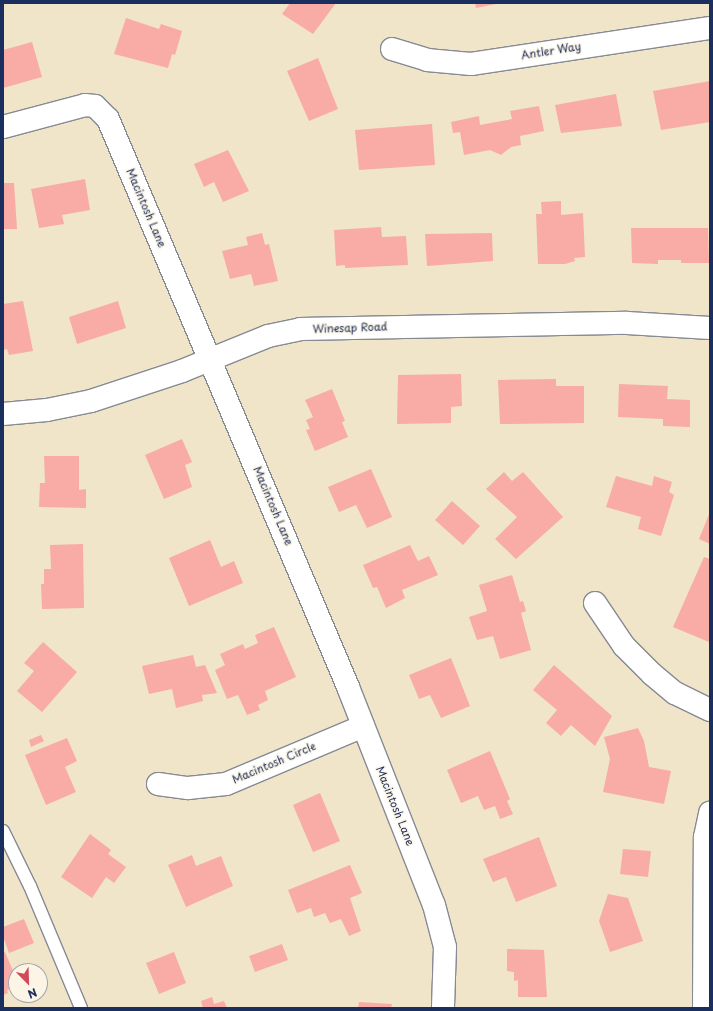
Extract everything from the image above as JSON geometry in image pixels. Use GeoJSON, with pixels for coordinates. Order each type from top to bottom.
{"type":"FeatureCollection","features":[{"type":"Feature","properties":{"kind":"street","name":"Antler Way"},"geometry":{"type":"LineString","coordinates":[[392,50],[427,60],[470,64],[710,28]]}},
{"type":"Feature","properties":{"kind":"street","name":"Macintosh Lane"},"geometry":{"type":"LineString","coordinates":[[3,127],[73,107],[95,106],[103,112],[211,358],[363,726],[434,905],[445,947],[443,1008]]}},
{"type":"Feature","properties":{"kind":"street","name":"Winesap Road"},"geometry":{"type":"LineString","coordinates":[[3,414],[47,410],[91,401],[138,388],[268,336],[300,330],[627,323],[710,328]]}},
{"type":"Feature","properties":{"kind":"street"},"geometry":{"type":"LineString","coordinates":[[595,603],[624,646],[652,674],[676,693],[710,710]]}},
{"type":"Feature","properties":{"kind":"street","name":"Macintosh Circle"},"geometry":{"type":"LineString","coordinates":[[158,784],[188,788],[226,784],[363,726]]}},
{"type":"Feature","properties":{"kind":"street"},"geometry":{"type":"LineString","coordinates":[[704,1008],[707,837],[710,813]]}},
{"type":"Feature","properties":{"kind":"lane"},"geometry":{"type":"LineString","coordinates":[[3,831],[30,886],[81,1008]]}},
{"type":"Feature","properties":{"kind":"building"},"geometry":{"type":"Polygon","coordinates":[[[290,3],[336,3],[313,34],[282,14],[290,3]]]}},
{"type":"Feature","properties":{"kind":"building"},"geometry":{"type":"Polygon","coordinates":[[[475,3],[496,3],[496,4],[476,8],[475,3]]]}},
{"type":"Feature","properties":{"kind":"building"},"geometry":{"type":"Polygon","coordinates":[[[126,18],[159,29],[161,24],[182,31],[175,55],[172,54],[168,68],[114,54],[126,18]]]}},
{"type":"Feature","properties":{"kind":"building"},"geometry":{"type":"Polygon","coordinates":[[[32,42],[42,77],[3,88],[3,50],[32,42]]]}},
{"type":"Feature","properties":{"kind":"building"},"geometry":{"type":"Polygon","coordinates":[[[318,58],[338,109],[309,121],[287,71],[318,58]]]}},
{"type":"Feature","properties":{"kind":"building"},"geometry":{"type":"Polygon","coordinates":[[[710,81],[710,122],[661,130],[653,91],[710,81]]]}},
{"type":"Feature","properties":{"kind":"building"},"geometry":{"type":"Polygon","coordinates":[[[616,94],[622,126],[561,133],[555,105],[616,94]]]}},
{"type":"Feature","properties":{"kind":"building"},"geometry":{"type":"Polygon","coordinates":[[[539,106],[544,131],[520,136],[521,145],[511,147],[501,155],[490,150],[464,155],[460,132],[453,133],[451,122],[479,116],[480,125],[512,119],[510,111],[539,106]]]}},
{"type":"Feature","properties":{"kind":"building"},"geometry":{"type":"Polygon","coordinates":[[[432,124],[435,165],[359,170],[355,130],[432,124]]]}},
{"type":"Feature","properties":{"kind":"building"},"geometry":{"type":"Polygon","coordinates":[[[228,150],[249,191],[223,202],[214,182],[204,187],[194,164],[228,150]]]}},
{"type":"Feature","properties":{"kind":"building"},"geometry":{"type":"Polygon","coordinates":[[[85,179],[90,210],[62,215],[64,224],[39,228],[31,189],[85,179]]]}},
{"type":"Feature","properties":{"kind":"building"},"geometry":{"type":"Polygon","coordinates":[[[3,183],[14,183],[17,229],[3,229],[3,183]]]}},
{"type":"Feature","properties":{"kind":"building"},"geometry":{"type":"Polygon","coordinates":[[[561,201],[561,215],[583,213],[585,257],[574,258],[575,261],[565,264],[538,264],[536,214],[542,214],[541,202],[561,201]]]}},
{"type":"Feature","properties":{"kind":"building"},"geometry":{"type":"Polygon","coordinates":[[[381,227],[382,237],[406,236],[408,265],[345,268],[345,265],[336,266],[334,230],[381,227]]]}},
{"type":"Feature","properties":{"kind":"building"},"geometry":{"type":"Polygon","coordinates":[[[631,228],[708,228],[709,263],[681,263],[681,260],[658,260],[658,264],[632,263],[631,228]]]}},
{"type":"Feature","properties":{"kind":"building"},"geometry":{"type":"Polygon","coordinates":[[[262,233],[265,245],[269,244],[278,281],[254,286],[251,274],[230,279],[222,251],[248,245],[246,237],[262,233]]]}},
{"type":"Feature","properties":{"kind":"building"},"geometry":{"type":"Polygon","coordinates":[[[492,233],[493,261],[427,266],[425,234],[492,233]]]}},
{"type":"Feature","properties":{"kind":"building"},"geometry":{"type":"Polygon","coordinates":[[[23,301],[33,351],[9,355],[7,349],[3,350],[3,304],[23,301]]]}},
{"type":"Feature","properties":{"kind":"building"},"geometry":{"type":"Polygon","coordinates":[[[118,301],[126,328],[77,344],[69,317],[118,301]]]}},
{"type":"Feature","properties":{"kind":"building"},"geometry":{"type":"Polygon","coordinates":[[[461,374],[462,406],[451,407],[451,423],[397,424],[398,375],[461,374]]]}},
{"type":"Feature","properties":{"kind":"building"},"geometry":{"type":"Polygon","coordinates":[[[556,379],[556,386],[584,386],[584,423],[500,424],[498,380],[556,379]]]}},
{"type":"Feature","properties":{"kind":"building"},"geometry":{"type":"Polygon","coordinates":[[[619,384],[668,386],[667,399],[690,400],[690,427],[663,426],[663,419],[618,417],[619,384]]]}},
{"type":"Feature","properties":{"kind":"building"},"geometry":{"type":"Polygon","coordinates":[[[332,389],[345,421],[342,422],[348,437],[315,451],[306,430],[310,429],[306,420],[313,417],[305,400],[332,389]]]}},
{"type":"Feature","properties":{"kind":"building"},"geometry":{"type":"Polygon","coordinates":[[[182,439],[192,462],[185,465],[192,487],[164,499],[145,455],[182,439]]]}},
{"type":"Feature","properties":{"kind":"building"},"geometry":{"type":"Polygon","coordinates":[[[44,456],[79,456],[79,490],[86,489],[86,508],[39,507],[40,483],[45,483],[44,456]]]}},
{"type":"Feature","properties":{"kind":"building"},"geometry":{"type":"Polygon","coordinates":[[[371,469],[392,517],[367,528],[356,505],[339,512],[328,487],[371,469]]]}},
{"type":"Feature","properties":{"kind":"building"},"geometry":{"type":"Polygon","coordinates":[[[504,472],[512,481],[523,472],[563,517],[516,559],[495,539],[517,517],[486,489],[504,472]]]}},
{"type":"Feature","properties":{"kind":"building"},"geometry":{"type":"Polygon","coordinates":[[[616,476],[652,486],[654,476],[672,482],[669,492],[674,495],[661,536],[638,529],[641,517],[606,507],[616,476]]]}},
{"type":"Feature","properties":{"kind":"building"},"geometry":{"type":"Polygon","coordinates":[[[452,501],[480,526],[463,545],[435,520],[452,501]]]}},
{"type":"Feature","properties":{"kind":"building"},"geometry":{"type":"Polygon","coordinates":[[[710,512],[710,544],[699,539],[710,512]]]}},
{"type":"Feature","properties":{"kind":"building"},"geometry":{"type":"Polygon","coordinates":[[[210,540],[221,567],[234,561],[243,583],[189,606],[169,558],[210,540]]]}},
{"type":"Feature","properties":{"kind":"building"},"geometry":{"type":"Polygon","coordinates":[[[83,544],[84,608],[42,609],[41,584],[44,584],[44,569],[51,569],[50,545],[83,544]]]}},
{"type":"Feature","properties":{"kind":"building"},"geometry":{"type":"Polygon","coordinates":[[[410,545],[418,561],[429,556],[438,575],[402,590],[405,598],[386,608],[377,587],[373,588],[363,565],[410,545]]]}},
{"type":"Feature","properties":{"kind":"building"},"geometry":{"type":"Polygon","coordinates":[[[704,557],[710,559],[709,642],[673,627],[704,557]]]}},
{"type":"Feature","properties":{"kind":"building"},"geometry":{"type":"Polygon","coordinates":[[[512,575],[520,602],[523,601],[526,611],[521,613],[531,650],[500,659],[493,636],[477,640],[469,617],[487,611],[479,585],[512,575]]]}},
{"type":"Feature","properties":{"kind":"building"},"geometry":{"type":"Polygon","coordinates":[[[274,627],[296,677],[265,691],[268,700],[258,705],[260,710],[247,715],[238,695],[227,699],[215,670],[225,665],[220,654],[243,644],[245,649],[258,643],[255,635],[274,627]]]}},
{"type":"Feature","properties":{"kind":"building"},"geometry":{"type":"Polygon","coordinates":[[[43,642],[77,672],[42,712],[17,691],[34,671],[24,663],[43,642]]]}},
{"type":"Feature","properties":{"kind":"building"},"geometry":{"type":"Polygon","coordinates":[[[193,655],[196,667],[205,665],[217,693],[202,695],[203,701],[176,708],[172,689],[149,694],[142,666],[193,655]]]}},
{"type":"Feature","properties":{"kind":"building"},"geometry":{"type":"Polygon","coordinates":[[[451,658],[470,706],[441,718],[430,695],[419,699],[409,675],[451,658]]]}},
{"type":"Feature","properties":{"kind":"building"},"geometry":{"type":"Polygon","coordinates":[[[554,665],[612,716],[595,746],[571,725],[561,736],[546,723],[557,710],[533,690],[554,665]]]}},
{"type":"Feature","properties":{"kind":"building"},"geometry":{"type":"Polygon","coordinates":[[[638,728],[644,741],[649,767],[671,771],[664,804],[603,792],[610,759],[604,737],[638,728]]]}},
{"type":"Feature","properties":{"kind":"building"},"geometry":{"type":"Polygon","coordinates":[[[41,735],[44,741],[31,747],[29,740],[41,735]]]}},
{"type":"Feature","properties":{"kind":"building"},"geometry":{"type":"Polygon","coordinates":[[[67,738],[77,761],[65,767],[76,792],[46,805],[25,755],[67,738]]]}},
{"type":"Feature","properties":{"kind":"building"},"geometry":{"type":"Polygon","coordinates":[[[490,751],[510,799],[507,801],[513,814],[500,819],[495,806],[484,810],[478,796],[461,803],[447,770],[490,751]]]}},
{"type":"Feature","properties":{"kind":"building"},"geometry":{"type":"Polygon","coordinates":[[[320,793],[340,841],[313,852],[293,805],[320,793]]]}},
{"type":"Feature","properties":{"kind":"building"},"geometry":{"type":"Polygon","coordinates":[[[90,834],[111,850],[108,854],[126,867],[114,883],[106,877],[92,898],[61,877],[90,834]]]}},
{"type":"Feature","properties":{"kind":"building"},"geometry":{"type":"Polygon","coordinates":[[[539,837],[557,886],[516,902],[506,877],[493,882],[483,859],[539,837]]]}},
{"type":"Feature","properties":{"kind":"building"},"geometry":{"type":"Polygon","coordinates":[[[623,849],[651,851],[648,877],[620,874],[623,849]]]}},
{"type":"Feature","properties":{"kind":"building"},"geometry":{"type":"Polygon","coordinates":[[[192,855],[196,866],[221,856],[233,886],[186,907],[168,865],[192,855]]]}},
{"type":"Feature","properties":{"kind":"building"},"geometry":{"type":"Polygon","coordinates":[[[350,865],[362,893],[350,898],[361,931],[349,936],[341,919],[330,923],[325,913],[314,917],[311,908],[297,913],[288,890],[350,865]]]}},
{"type":"Feature","properties":{"kind":"building"},"geometry":{"type":"Polygon","coordinates":[[[608,894],[628,898],[643,941],[610,952],[599,921],[608,894]]]}},
{"type":"Feature","properties":{"kind":"building"},"geometry":{"type":"Polygon","coordinates":[[[24,919],[34,943],[9,953],[3,936],[3,927],[24,919]]]}},
{"type":"Feature","properties":{"kind":"building"},"geometry":{"type":"Polygon","coordinates":[[[282,944],[288,960],[255,972],[249,956],[282,944]]]}},
{"type":"Feature","properties":{"kind":"building"},"geometry":{"type":"Polygon","coordinates":[[[507,949],[544,950],[547,997],[518,997],[518,980],[514,981],[514,972],[507,971],[507,949]]]}},
{"type":"Feature","properties":{"kind":"building"},"geometry":{"type":"Polygon","coordinates":[[[5,952],[10,963],[8,963],[8,993],[3,995],[3,953],[5,952]]]}},
{"type":"Feature","properties":{"kind":"building"},"geometry":{"type":"Polygon","coordinates":[[[174,952],[186,983],[159,994],[146,963],[174,952]]]}},
{"type":"Feature","properties":{"kind":"building"},"geometry":{"type":"Polygon","coordinates":[[[212,997],[214,1004],[224,1001],[227,1008],[203,1008],[201,1001],[212,997]]]}},
{"type":"Feature","properties":{"kind":"building"},"geometry":{"type":"Polygon","coordinates":[[[359,1002],[392,1004],[391,1008],[358,1008],[359,1002]]]}}]}
